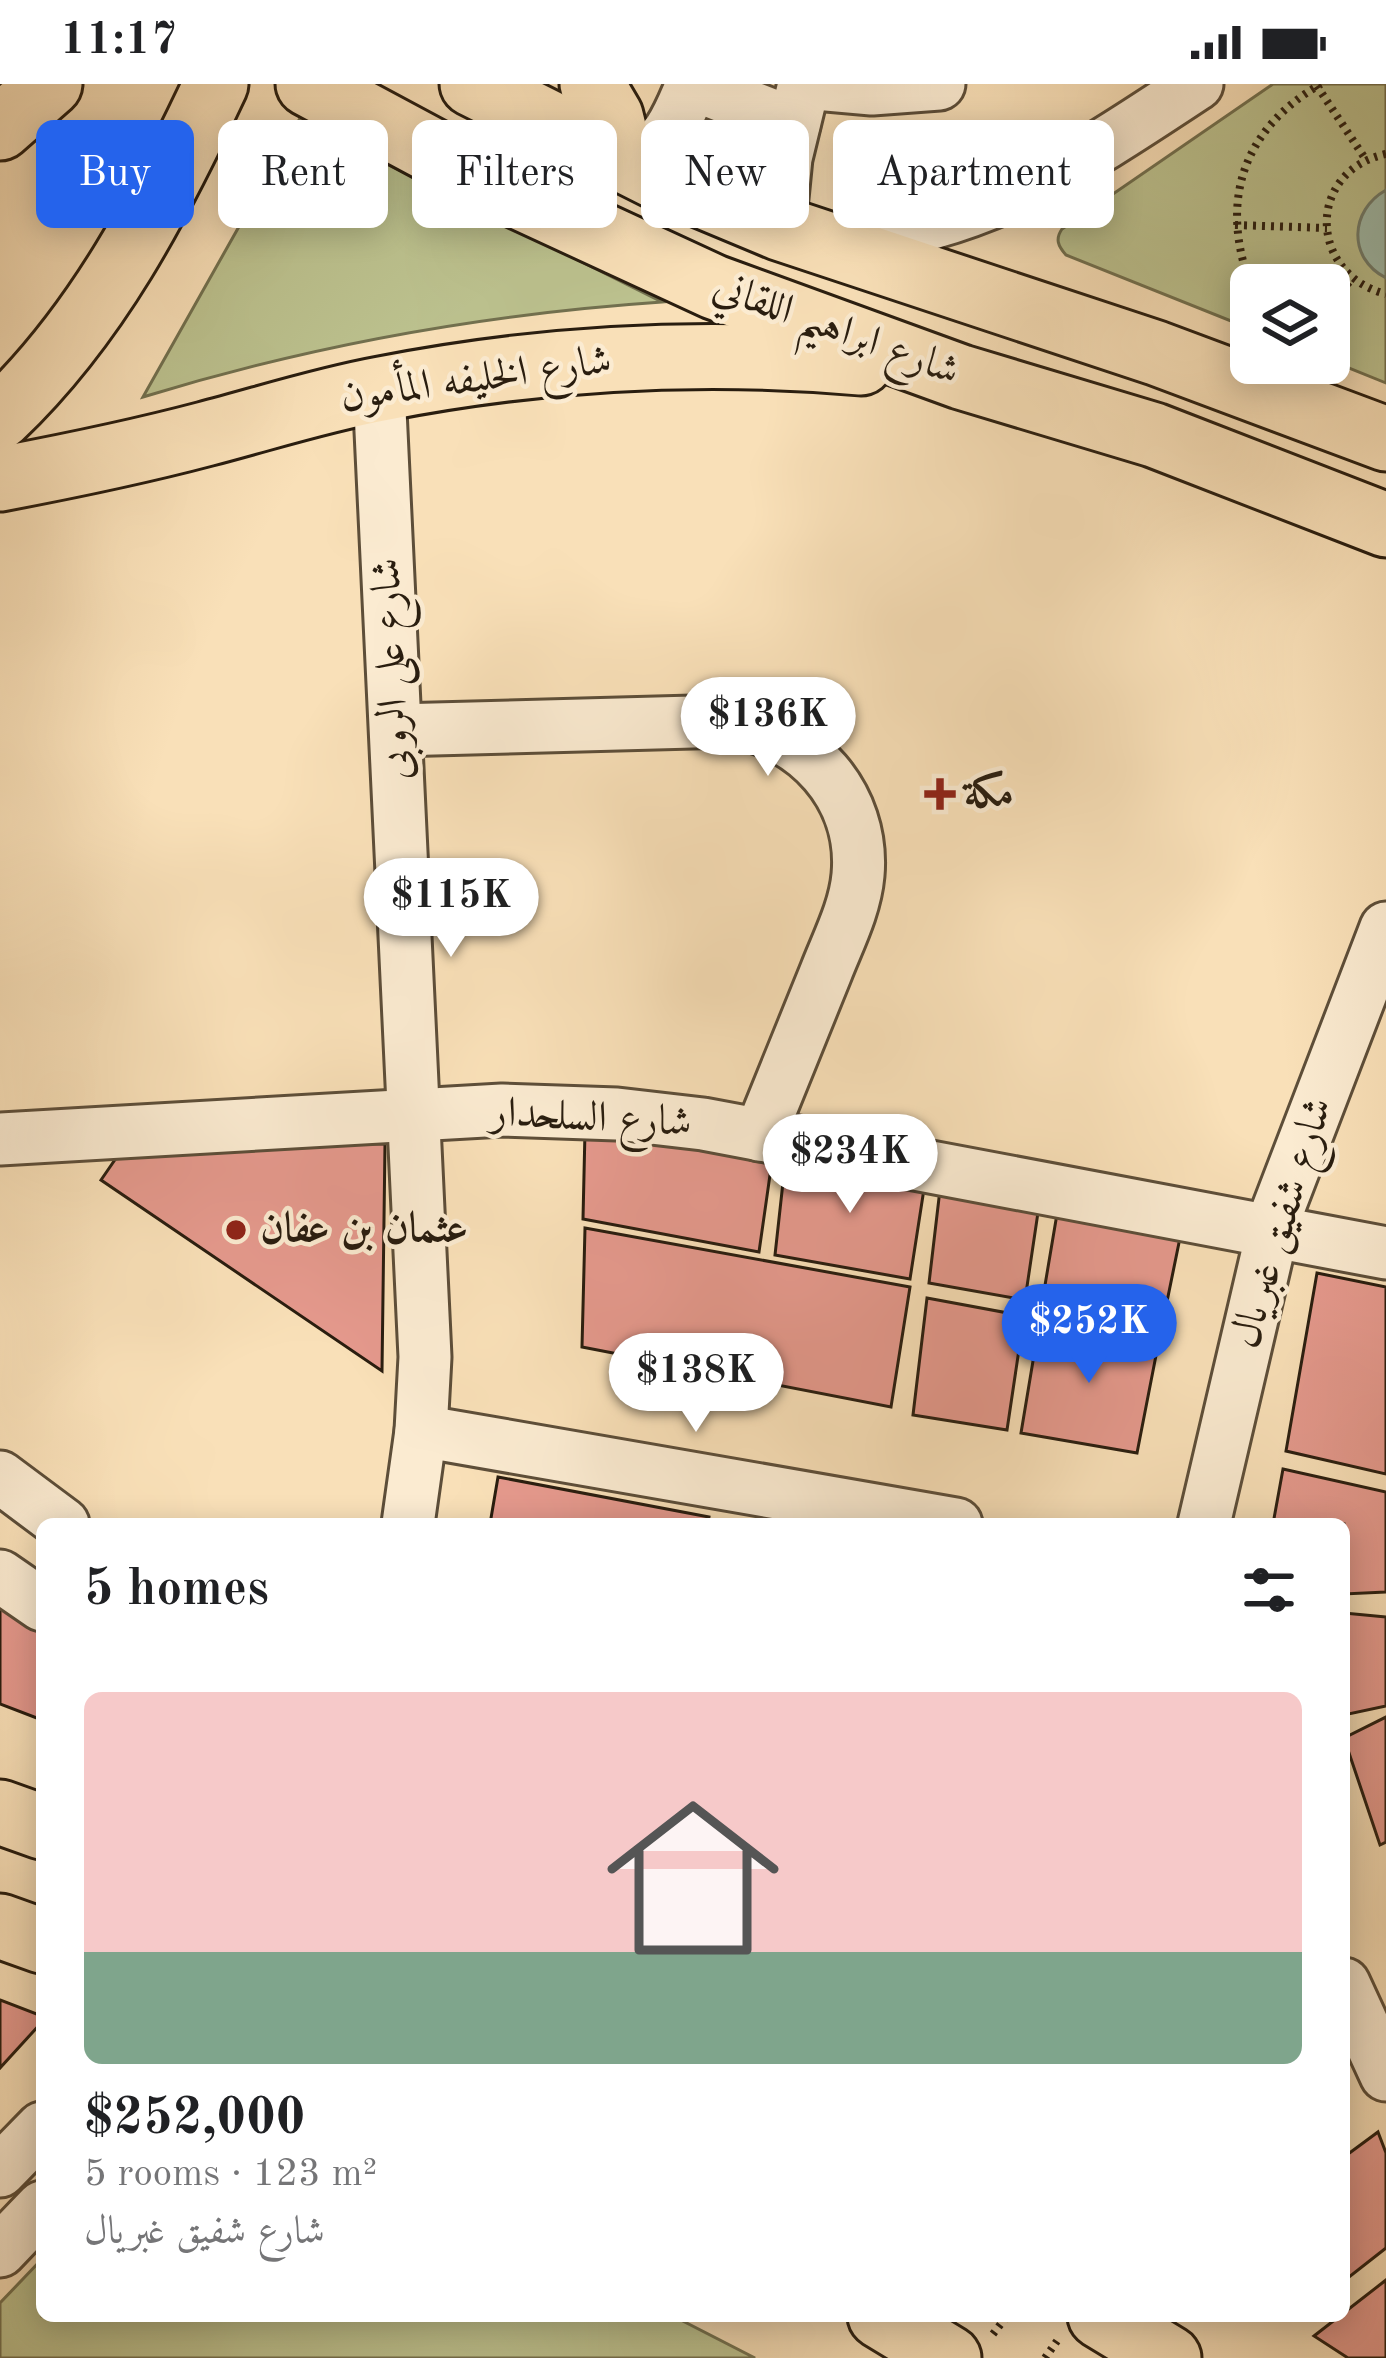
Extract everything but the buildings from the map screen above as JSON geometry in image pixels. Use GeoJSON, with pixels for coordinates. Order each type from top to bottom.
{"type":"FeatureCollection","features":[{"type":"Feature","properties":{"kind":"main road"},"geometry":{"type":"LineString","coordinates":[[0,128],[50,84]]}},
{"type":"Feature","properties":{"kind":"main road"},"geometry":{"type":"LineString","coordinates":[[0,416],[65,347],[118,273],[216,84]]}},
{"type":"Feature","properties":{"kind":"main road","name":"شارع ابراهيم اللقاني"},"geometry":{"type":"LineString","coordinates":[[308,84],[593,234],[775,311],[961,377],[1170,440],[1386,525]]}},
{"type":"Feature","properties":{"kind":"main road","name":"شارع ابراهيم اللقاني"},"geometry":{"type":"LineString","coordinates":[[472,84],[627,163],[800,236],[1156,353],[1386,439]]}},
{"type":"Feature","properties":{"kind":"main road"},"geometry":{"type":"LineString","coordinates":[[592,84],[611,116],[627,163]]}},
{"type":"Feature","properties":{"kind":"main road","name":"شارع الخليفه المأمون"},"geometry":{"type":"LineString","coordinates":[[0,479],[137,451],[379,389],[536,365],[678,356],[820,360],[961,377]]}},
{"type":"Feature","properties":{"kind":"main road"},"geometry":{"type":"LineString","coordinates":[[0,1813],[36,1825]]}},
{"type":"Feature","properties":{"kind":"main road"},"geometry":{"type":"LineString","coordinates":[[0,1926],[36,1939]]}},
{"type":"Feature","properties":{"kind":"main road"},"geometry":{"type":"LineString","coordinates":[[890,2322],[949,2358]]}},
{"type":"Feature","properties":{"kind":"main road"},"geometry":{"type":"LineString","coordinates":[[1115,2322],[1160,2340]]}},
{"type":"Feature","properties":{"kind":"street"},"geometry":{"type":"LineString","coordinates":[[627,163],[666,138],[692,84],[804,97],[939,84]]}},
{"type":"Feature","properties":{"kind":"street"},"geometry":{"type":"LineString","coordinates":[[804,97],[782,181],[800,236],[920,228],[1013,195],[1080,161],[1196,84]]}},
{"type":"Feature","properties":{"kind":"street","name":"شارع على الروبى"},"geometry":{"type":"LineString","coordinates":[[379,389],[425,1358],[409,1518]]}},
{"type":"Feature","properties":{"kind":"street"},"geometry":{"type":"LineString","coordinates":[[396,730],[730,721],[782,736],[825,771],[844,801],[856,836],[856,890],[760,1135]]}},
{"type":"Feature","properties":{"kind":"street","name":"شارع شفيق غبريال"},"geometry":{"type":"LineString","coordinates":[[1205,1518],[1271,1232],[1386,928]]}},
{"type":"Feature","properties":{"kind":"street","name":"شارع السلحدار"},"geometry":{"type":"LineString","coordinates":[[0,1138],[416,1116],[574,1111],[646,1116],[1386,1253]]}},
{"type":"Feature","properties":{"kind":"street"},"geometry":{"type":"LineString","coordinates":[[421,1431],[921,1518]]}},
{"type":"Feature","properties":{"kind":"street"},"geometry":{"type":"LineString","coordinates":[[0,1477],[55,1518]]}},
{"type":"Feature","properties":{"kind":"street"},"geometry":{"type":"LineString","coordinates":[[0,1576],[36,1601]]}},
{"type":"Feature","properties":{"kind":"street"},"geometry":{"type":"LineString","coordinates":[[1350,2002],[1374,2072]]}},
{"type":"Feature","properties":{"kind":"street"},"geometry":{"type":"LineString","coordinates":[[0,2171],[36,2134]]}},
{"type":"Feature","properties":{"kind":"street"},"geometry":{"type":"LineString","coordinates":[[0,2251],[36,2213]]}},
{"type":"Feature","properties":{"kind":"path"},"geometry":{"type":"LineString","coordinates":[[1243,264],[1235,225],[1237,193],[1246,163],[1262,135],[1292,103],[1318,85],[1366,160]]}},
{"type":"Feature","properties":{"kind":"path"},"geometry":{"type":"LineString","coordinates":[[1386,154],[1366,160],[1340,181],[1327,211],[1334,256],[1352,279],[1386,294]]}},
{"type":"Feature","properties":{"kind":"path"},"geometry":{"type":"LineString","coordinates":[[1235,225],[1327,228]]}},
{"type":"Feature","properties":{"kind":"green space"},"geometry":{"type":"Polygon","coordinates":[[[1273,84],[1386,84],[1386,383],[1350,368],[1350,264],[1230,264],[1230,321],[1066,255],[1059,245],[1063,228],[1114,228],[1114,193],[1273,84]]]}},
{"type":"Feature","properties":{"kind":"green space"},"geometry":{"type":"Polygon","coordinates":[[[388,165],[412,177],[412,228],[514,228],[662,302],[400,335],[270,362],[143,397],[238,228],[388,228],[388,165]]]}},
{"type":"Feature","properties":{"kind":"green space"},"geometry":{"type":"Polygon","coordinates":[[[36,2265],[36,2322],[685,2322],[755,2358],[0,2358],[0,2303],[36,2265]]]}},
{"type":"Feature","properties":{"kind":"shaded area"},"geometry":{"type":"Polygon","coordinates":[[[1386,190],[1386,278],[1364,259],[1358,234],[1365,209],[1386,190]]]}},
{"type":"Feature","properties":{"kind":"place","name":"مكة"},"geometry":{"type":"Point","coordinates":[940,794]}},
{"type":"Feature","properties":{"kind":"place","name":"عثمان بن عفان"},"geometry":{"type":"Point","coordinates":[236,1230]}}]}
